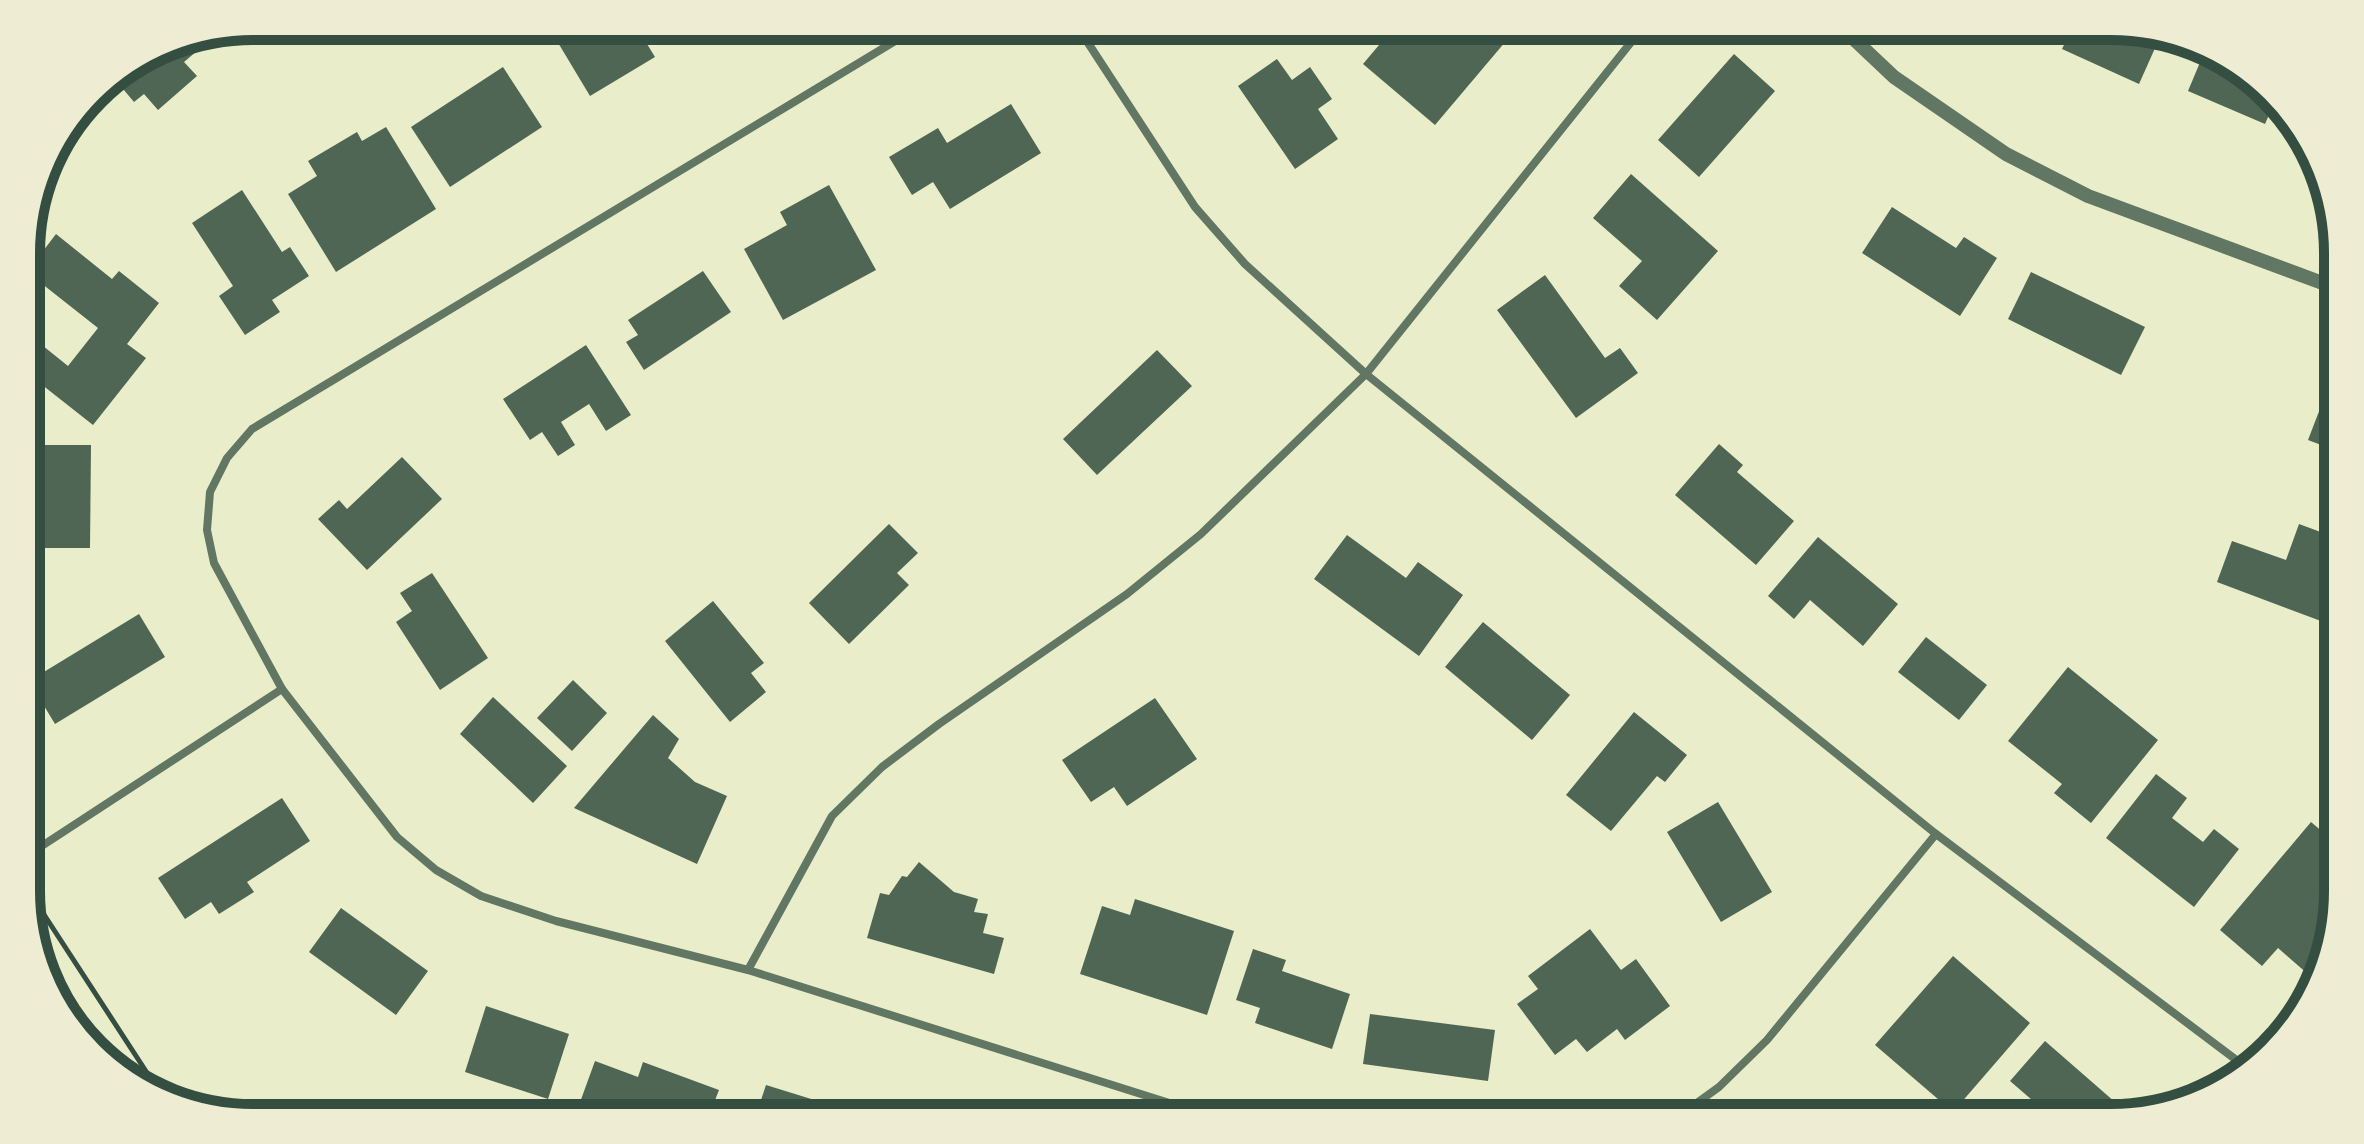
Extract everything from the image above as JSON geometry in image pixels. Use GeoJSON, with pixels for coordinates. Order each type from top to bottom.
{"type":"FeatureCollection","features":[{"type":"Feature","properties":{"kind":"street"},"geometry":{"type":"LineString","coordinates":[[897,40],[252,429],[227,458],[210,492],[207,530],[214,563],[282,689],[397,837],[436,870],[481,896],[556,921],[748,970],[1173,1104]]}},
{"type":"Feature","properties":{"kind":"street"},"geometry":{"type":"LineString","coordinates":[[1086,40],[1195,207],[1245,264],[1366,374],[1936,834],[2238,1061]]}},
{"type":"Feature","properties":{"kind":"street"},"geometry":{"type":"LineString","coordinates":[[748,970],[832,816],[882,767],[1127,594],[1189,544],[1366,374],[1633,40]]}},
{"type":"Feature","properties":{"kind":"street"},"geometry":{"type":"LineString","coordinates":[[1855,40],[1894,77],[2006,154],[2088,196],[2324,284]]}},
{"type":"Feature","properties":{"kind":"street"},"geometry":{"type":"LineString","coordinates":[[40,847],[282,689]]}},
{"type":"Feature","properties":{"kind":"street"},"geometry":{"type":"LineString","coordinates":[[1695,1104],[1719,1087],[1767,1040],[1936,834]]}},
{"type":"Feature","properties":{"kind":"path"},"geometry":{"type":"LineString","coordinates":[[41,911],[149,1076]]}},
{"type":"Feature","properties":{"kind":"building"},"geometry":{"type":"Polygon","coordinates":[[[556,40],[645,40],[655,57],[590,96],[556,40]]]}},
{"type":"Feature","properties":{"kind":"building"},"geometry":{"type":"Polygon","coordinates":[[[1383,40],[1506,41],[1435,125],[1363,64],[1383,40]]]}},
{"type":"Feature","properties":{"kind":"building"},"geometry":{"type":"Polygon","coordinates":[[[2066,40],[2111,40],[2156,45],[2139,84],[2062,49],[2066,40]]]}},
{"type":"Feature","properties":{"kind":"building"},"geometry":{"type":"Polygon","coordinates":[[[203,46],[184,62],[197,76],[158,110],[144,94],[134,102],[121,86],[171,56],[203,46]]]}},
{"type":"Feature","properties":{"kind":"building"},"geometry":{"type":"Polygon","coordinates":[[[1734,54],[1775,91],[1699,177],[1658,140],[1734,54]]]}},
{"type":"Feature","properties":{"kind":"building"},"geometry":{"type":"Polygon","coordinates":[[[1277,59],[1292,80],[1310,67],[1332,99],[1318,109],[1338,139],[1295,169],[1238,86],[1277,59]]]}},
{"type":"Feature","properties":{"kind":"building"},"geometry":{"type":"Polygon","coordinates":[[[2201,60],[2252,93],[2270,112],[2265,124],[2188,91],[2201,60]]]}},
{"type":"Feature","properties":{"kind":"building"},"geometry":{"type":"Polygon","coordinates":[[[503,67],[542,127],[450,187],[411,127],[503,67]]]}},
{"type":"Feature","properties":{"kind":"building"},"geometry":{"type":"Polygon","coordinates":[[[1011,104],[1041,153],[950,209],[933,182],[912,195],[889,157],[938,128],[947,143],[1011,104]]]}},
{"type":"Feature","properties":{"kind":"building"},"geometry":{"type":"Polygon","coordinates":[[[386,127],[436,209],[336,272],[288,194],[317,176],[308,161],[357,132],[362,141],[386,127]]]}},
{"type":"Feature","properties":{"kind":"building"},"geometry":{"type":"Polygon","coordinates":[[[1631,174],[1718,251],[1657,320],[1619,286],[1642,261],[1593,218],[1631,174]]]}},
{"type":"Feature","properties":{"kind":"building"},"geometry":{"type":"Polygon","coordinates":[[[829,185],[876,270],[783,320],[744,249],[787,225],[780,212],[829,185]]]}},
{"type":"Feature","properties":{"kind":"building"},"geometry":{"type":"Polygon","coordinates":[[[242,190],[282,252],[290,247],[309,276],[272,300],[280,312],[245,335],[219,296],[233,286],[192,223],[242,190]]]}},
{"type":"Feature","properties":{"kind":"building"},"geometry":{"type":"Polygon","coordinates":[[[1892,207],[1956,248],[1964,237],[1997,258],[1960,316],[1862,253],[1892,207]]]}},
{"type":"Feature","properties":{"kind":"building"},"geometry":{"type":"Polygon","coordinates":[[[56,234],[112,279],[119,271],[159,303],[127,344],[146,358],[93,425],[40,383],[40,343],[68,366],[98,328],[40,282],[40,255],[56,234]]]}},
{"type":"Feature","properties":{"kind":"building"},"geometry":{"type":"Polygon","coordinates":[[[703,271],[731,312],[644,370],[626,342],[638,335],[628,320],[703,271]]]}},
{"type":"Feature","properties":{"kind":"building"},"geometry":{"type":"Polygon","coordinates":[[[2031,272],[2145,327],[2121,375],[2008,319],[2031,272]]]}},
{"type":"Feature","properties":{"kind":"building"},"geometry":{"type":"Polygon","coordinates":[[[1545,275],[1605,358],[1620,348],[1638,373],[1576,418],[1497,310],[1545,275]]]}},
{"type":"Feature","properties":{"kind":"building"},"geometry":{"type":"Polygon","coordinates":[[[586,345],[631,415],[606,431],[589,404],[561,422],[575,445],[558,456],[542,432],[530,440],[503,399],[586,345]]]}},
{"type":"Feature","properties":{"kind":"building"},"geometry":{"type":"Polygon","coordinates":[[[1157,350],[1192,386],[1097,475],[1063,439],[1157,350]]]}},
{"type":"Feature","properties":{"kind":"building"},"geometry":{"type":"Polygon","coordinates":[[[2324,398],[2324,446],[2308,440],[2324,398]]]}},
{"type":"Feature","properties":{"kind":"building"},"geometry":{"type":"Polygon","coordinates":[[[1719,444],[1743,465],[1737,472],[1794,521],[1756,565],[1675,495],[1719,444]]]}},
{"type":"Feature","properties":{"kind":"building"},"geometry":{"type":"Polygon","coordinates":[[[40,445],[91,445],[90,548],[40,548],[40,445]]]}},
{"type":"Feature","properties":{"kind":"building"},"geometry":{"type":"Polygon","coordinates":[[[402,457],[442,499],[367,570],[318,519],[339,500],[347,509],[402,457]]]}},
{"type":"Feature","properties":{"kind":"building"},"geometry":{"type":"Polygon","coordinates":[[[889,524],[918,553],[897,573],[909,585],[849,644],[809,603],[889,524]]]}},
{"type":"Feature","properties":{"kind":"building"},"geometry":{"type":"Polygon","coordinates":[[[2299,524],[2324,533],[2324,622],[2217,582],[2232,541],[2286,560],[2299,524]]]}},
{"type":"Feature","properties":{"kind":"building"},"geometry":{"type":"Polygon","coordinates":[[[1347,535],[1406,578],[1418,562],[1463,595],[1419,656],[1314,579],[1347,535]]]}},
{"type":"Feature","properties":{"kind":"building"},"geometry":{"type":"Polygon","coordinates":[[[1818,537],[1898,604],[1863,646],[1810,600],[1794,619],[1768,596],[1818,537]]]}},
{"type":"Feature","properties":{"kind":"building"},"geometry":{"type":"Polygon","coordinates":[[[432,573],[488,658],[440,690],[396,622],[412,611],[400,593],[432,573]]]}},
{"type":"Feature","properties":{"kind":"building"},"geometry":{"type":"Polygon","coordinates":[[[713,601],[764,663],[751,673],[766,692],[730,722],[665,641],[713,601]]]}},
{"type":"Feature","properties":{"kind":"building"},"geometry":{"type":"Polygon","coordinates":[[[139,614],[165,657],[55,724],[40,699],[40,674],[139,614]]]}},
{"type":"Feature","properties":{"kind":"building"},"geometry":{"type":"Polygon","coordinates":[[[1483,622],[1570,695],[1532,740],[1445,667],[1483,622]]]}},
{"type":"Feature","properties":{"kind":"building"},"geometry":{"type":"Polygon","coordinates":[[[1926,637],[1987,685],[1959,720],[1898,672],[1926,637]]]}},
{"type":"Feature","properties":{"kind":"building"},"geometry":{"type":"Polygon","coordinates":[[[2068,667],[2158,740],[2091,823],[2054,793],[2062,784],[2008,741],[2068,667]]]}},
{"type":"Feature","properties":{"kind":"building"},"geometry":{"type":"Polygon","coordinates":[[[573,680],[607,713],[572,751],[537,718],[573,680]]]}},
{"type":"Feature","properties":{"kind":"building"},"geometry":{"type":"Polygon","coordinates":[[[493,697],[567,766],[533,803],[460,734],[493,697]]]}},
{"type":"Feature","properties":{"kind":"building"},"geometry":{"type":"Polygon","coordinates":[[[1155,698],[1197,759],[1127,806],[1114,787],[1091,802],[1062,760],[1155,698]]]}},
{"type":"Feature","properties":{"kind":"building"},"geometry":{"type":"Polygon","coordinates":[[[1634,712],[1687,755],[1665,782],[1657,776],[1611,831],[1566,795],[1634,712]]]}},
{"type":"Feature","properties":{"kind":"building"},"geometry":{"type":"Polygon","coordinates":[[[653,715],[679,739],[668,758],[695,782],[727,796],[697,864],[574,808],[653,715]]]}},
{"type":"Feature","properties":{"kind":"building"},"geometry":{"type":"Polygon","coordinates":[[[2156,774],[2187,798],[2172,818],[2203,842],[2214,829],[2239,849],[2194,907],[2106,838],[2156,774]]]}},
{"type":"Feature","properties":{"kind":"building"},"geometry":{"type":"Polygon","coordinates":[[[282,798],[310,841],[247,882],[254,892],[219,914],[211,902],[185,919],[158,878],[282,798]]]}},
{"type":"Feature","properties":{"kind":"building"},"geometry":{"type":"Polygon","coordinates":[[[1718,802],[1772,892],[1721,922],[1667,832],[1718,802]]]}},
{"type":"Feature","properties":{"kind":"building"},"geometry":{"type":"Polygon","coordinates":[[[2311,822],[2324,833],[2322,919],[2307,973],[2278,948],[2262,966],[2220,930],[2311,822]]]}},
{"type":"Feature","properties":{"kind":"building"},"geometry":{"type":"Polygon","coordinates":[[[919,862],[954,892],[978,899],[974,912],[988,914],[983,933],[1004,938],[994,974],[867,938],[880,893],[889,895],[902,876],[907,877],[919,862]]]}},
{"type":"Feature","properties":{"kind":"building"},"geometry":{"type":"Polygon","coordinates":[[[1135,899],[1234,931],[1207,1015],[1080,974],[1102,906],[1130,915],[1135,899]]]}},
{"type":"Feature","properties":{"kind":"building"},"geometry":{"type":"Polygon","coordinates":[[[341,908],[428,971],[396,1015],[309,952],[341,908]]]}},
{"type":"Feature","properties":{"kind":"building"},"geometry":{"type":"Polygon","coordinates":[[[1590,929],[1621,970],[1636,959],[1670,1006],[1625,1040],[1617,1029],[1587,1052],[1576,1039],[1555,1055],[1517,1004],[1538,989],[1528,976],[1590,929]]]}},
{"type":"Feature","properties":{"kind":"building"},"geometry":{"type":"Polygon","coordinates":[[[1253,949],[1286,960],[1282,971],[1350,994],[1332,1049],[1255,1023],[1260,1008],[1236,1000],[1253,949]]]}},
{"type":"Feature","properties":{"kind":"building"},"geometry":{"type":"Polygon","coordinates":[[[1953,956],[2030,1023],[1960,1104],[1944,1104],[1875,1045],[1953,956]]]}},
{"type":"Feature","properties":{"kind":"building"},"geometry":{"type":"Polygon","coordinates":[[[486,1006],[569,1034],[548,1099],[465,1072],[486,1006]]]}},
{"type":"Feature","properties":{"kind":"building"},"geometry":{"type":"Polygon","coordinates":[[[1370,1014],[1495,1030],[1488,1081],[1363,1064],[1370,1014]]]}},
{"type":"Feature","properties":{"kind":"building"},"geometry":{"type":"Polygon","coordinates":[[[2045,1041],[2117,1104],[2037,1104],[2010,1081],[2045,1041]]]}},
{"type":"Feature","properties":{"kind":"building"},"geometry":{"type":"Polygon","coordinates":[[[595,1061],[638,1077],[643,1062],[719,1090],[714,1104],[579,1104],[595,1061]]]}},
{"type":"Feature","properties":{"kind":"building"},"geometry":{"type":"Polygon","coordinates":[[[766,1085],[827,1104],[760,1104],[766,1085]]]}}]}
